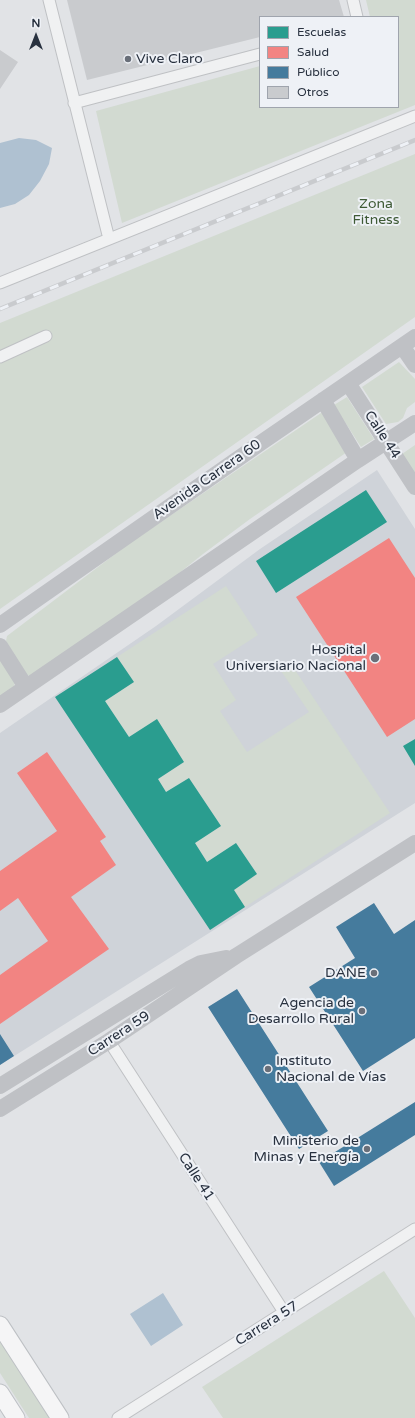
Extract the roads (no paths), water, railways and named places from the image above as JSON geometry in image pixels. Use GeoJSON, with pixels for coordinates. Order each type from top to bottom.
{"type":"FeatureCollection","features":[{"type":"Feature","properties":{"kind":"main road"},"geometry":{"type":"LineString","coordinates":[[409,341],[415,365]]}},
{"type":"Feature","properties":{"kind":"main road","name":"Avenida Carrera 60"},"geometry":{"type":"LineString","coordinates":[[0,625],[409,341]]}},
{"type":"Feature","properties":{"kind":"main road","name":"Calle 44"},"geometry":{"type":"LineString","coordinates":[[348,383],[415,487]]}},
{"type":"Feature","properties":{"kind":"main road"},"geometry":{"type":"LineString","coordinates":[[324,400],[358,460]]}},
{"type":"Feature","properties":{"kind":"main road"},"geometry":{"type":"LineString","coordinates":[[0,705],[415,422]]}},
{"type":"Feature","properties":{"kind":"main road"},"geometry":{"type":"LineString","coordinates":[[0,646],[26,687]]}},
{"type":"Feature","properties":{"kind":"main road","name":"Carrera 59"},"geometry":{"type":"LineString","coordinates":[[0,1109],[108,1041],[236,956],[415,843]]}},
{"type":"Feature","properties":{"kind":"main road","name":"Carrera 59"},"geometry":{"type":"LineString","coordinates":[[0,1086],[189,969],[201,963],[236,956]]}},
{"type":"Feature","properties":{"kind":"main road"},"geometry":{"type":"LineString","coordinates":[[0,1325],[60,1418]]}},
{"type":"Feature","properties":{"kind":"main road"},"geometry":{"type":"LineString","coordinates":[[0,1393],[16,1418]]}},
{"type":"Feature","properties":{"kind":"street"},"geometry":{"type":"LineString","coordinates":[[49,0],[108,239]]}},
{"type":"Feature","properties":{"kind":"street"},"geometry":{"type":"LineString","coordinates":[[353,0],[357,16]]}},
{"type":"Feature","properties":{"kind":"street"},"geometry":{"type":"LineString","coordinates":[[74,103],[259,54]]}},
{"type":"Feature","properties":{"kind":"street"},"geometry":{"type":"LineString","coordinates":[[0,283],[415,116]]}},
{"type":"Feature","properties":{"kind":"street"},"geometry":{"type":"LineString","coordinates":[[0,356],[46,336]]}},
{"type":"Feature","properties":{"kind":"street","name":"Calle 41"},"geometry":{"type":"LineString","coordinates":[[108,1041],[284,1312]]}},
{"type":"Feature","properties":{"kind":"street","name":"Carrera 57"},"geometry":{"type":"LineString","coordinates":[[118,1418],[415,1229]]}},
{"type":"Feature","properties":{"kind":"water"},"geometry":{"type":"Polygon","coordinates":[[[19,138],[36,140],[52,148],[49,164],[40,181],[29,195],[15,204],[0,208],[0,143],[19,138]]]}},
{"type":"Feature","properties":{"kind":"water"},"geometry":{"type":"Polygon","coordinates":[[[163,1293],[183,1325],[151,1346],[130,1314],[163,1293]]]}},
{"type":"Feature","properties":{"kind":"railway"},"geometry":{"type":"LineString","coordinates":[[0,309],[415,140]]}},
{"type":"Feature","properties":{"kind":"place","name":"Vive Claro"},"geometry":{"type":"Point","coordinates":[128,59]}},
{"type":"Feature","properties":{"kind":"place","name":"Hospital Universiario Nacional"},"geometry":{"type":"Point","coordinates":[375,658]}},
{"type":"Feature","properties":{"kind":"place","name":"DANE"},"geometry":{"type":"Point","coordinates":[374,973]}},
{"type":"Feature","properties":{"kind":"place","name":"Agencia de Desarrollo Rural"},"geometry":{"type":"Point","coordinates":[362,1011]}},
{"type":"Feature","properties":{"kind":"place","name":"Instituto Nacional de Vías"},"geometry":{"type":"Point","coordinates":[268,1069]}},
{"type":"Feature","properties":{"kind":"place","name":"Ministerio de Minas y Energía"},"geometry":{"type":"Point","coordinates":[367,1149]}},
{"type":"Feature","properties":{"kind":"park label","name":"Zona Fitness"},"geometry":{"type":"Point","coordinates":[376,212]}}]}
